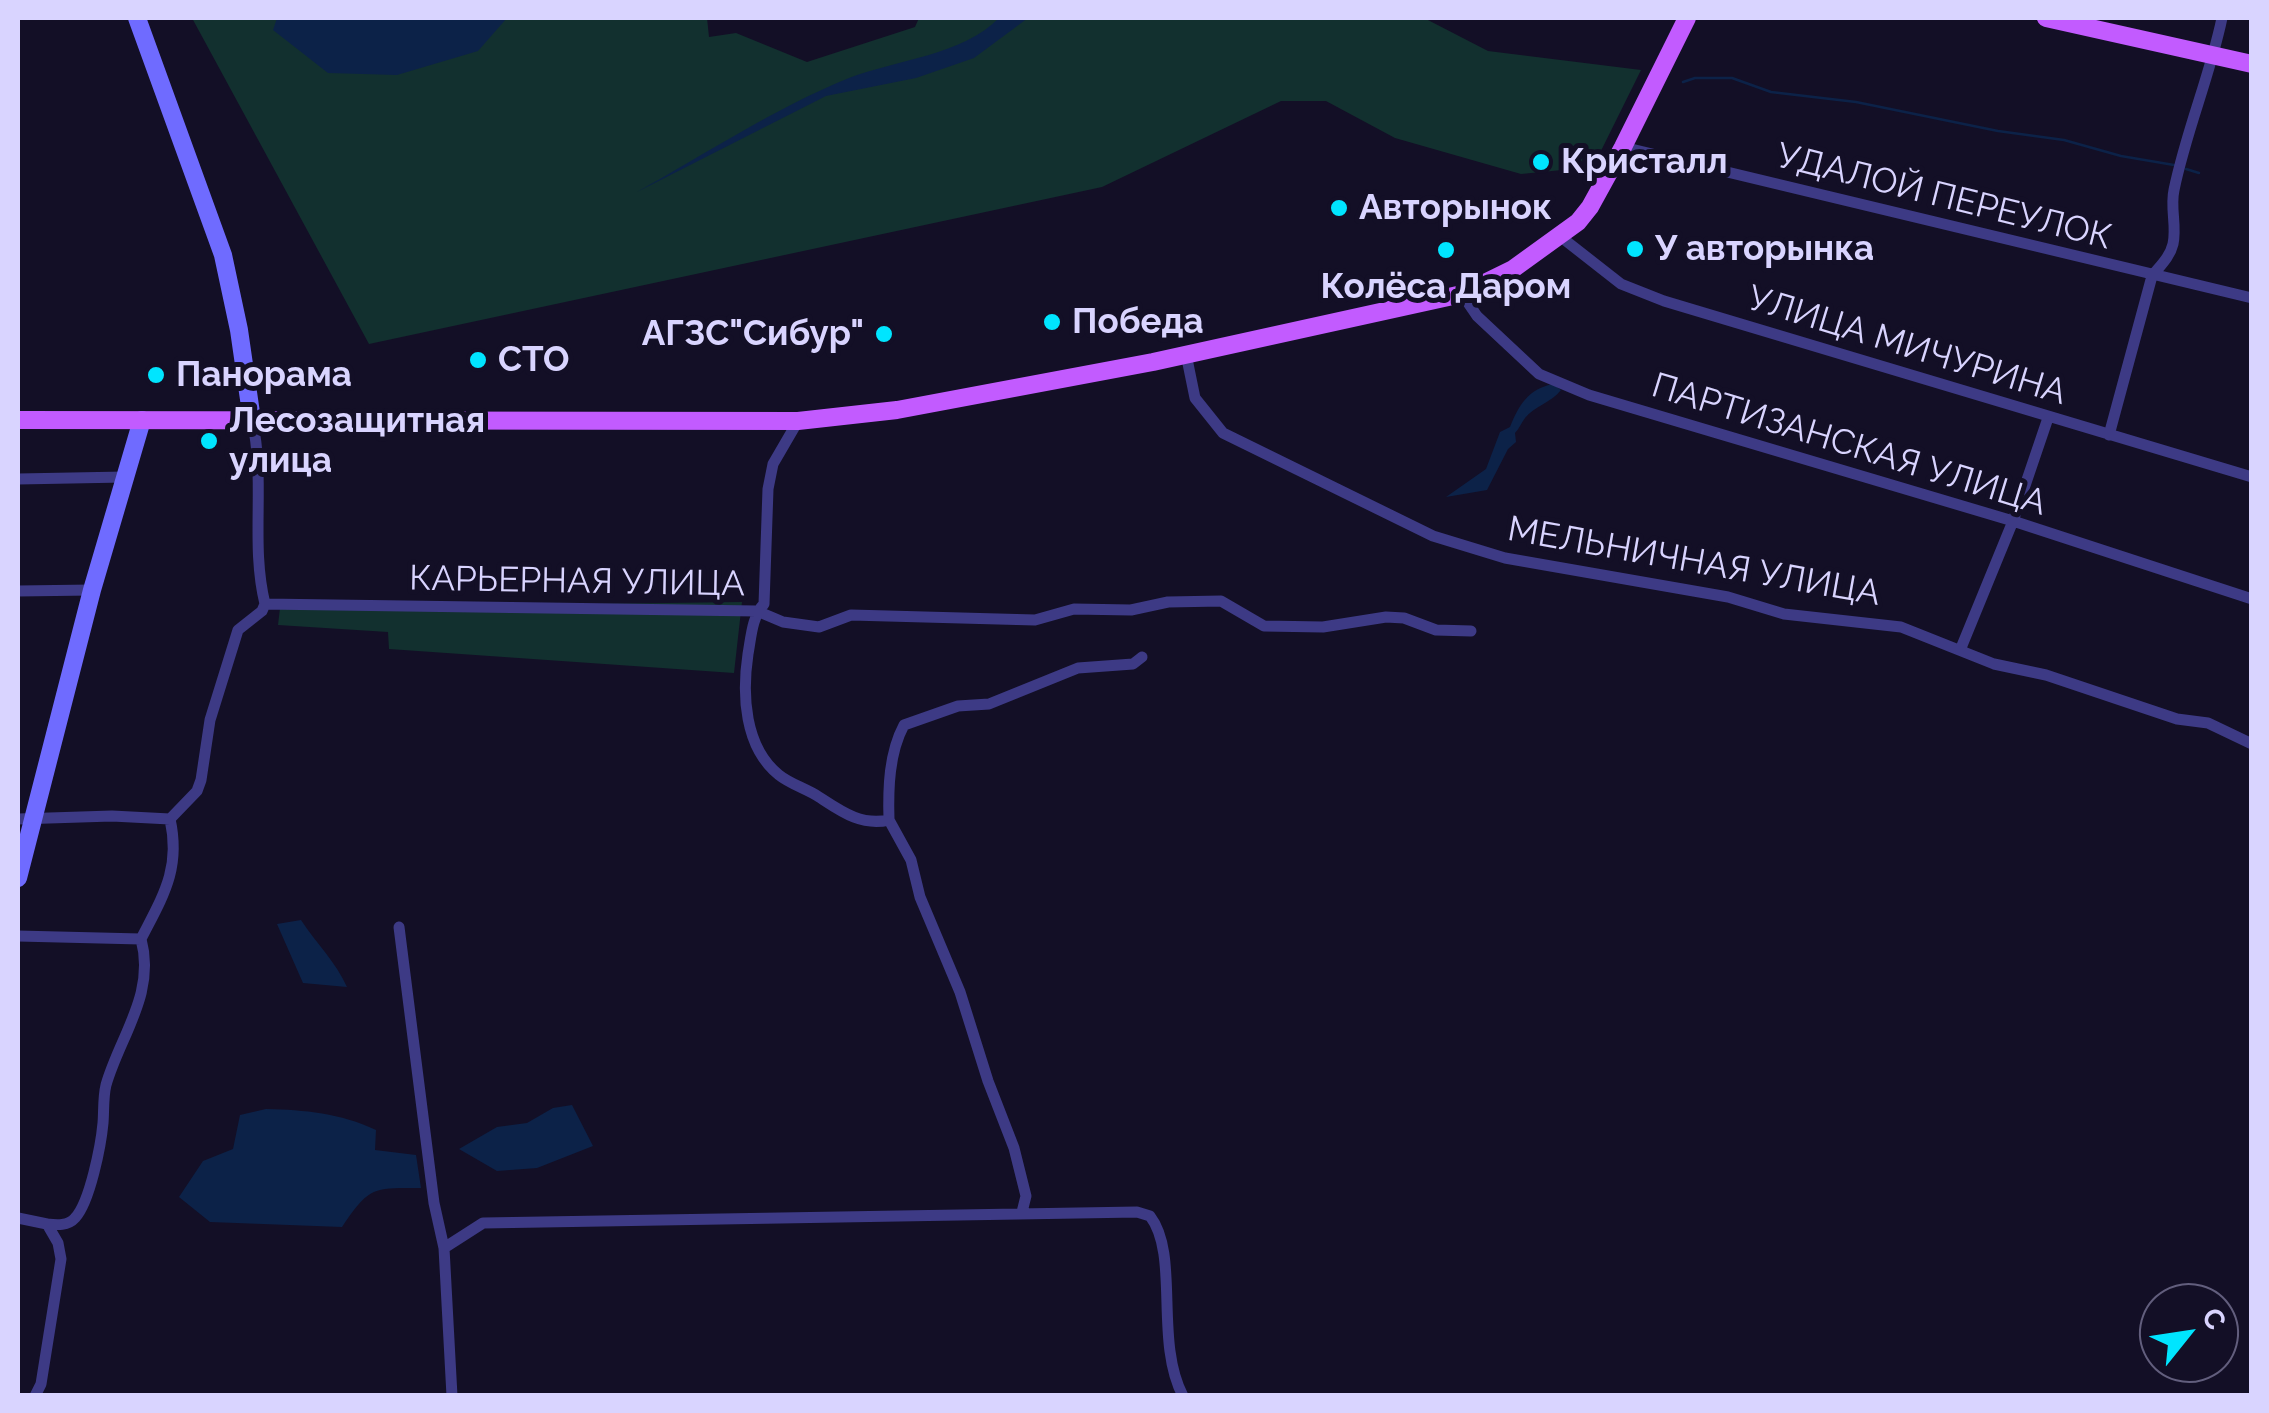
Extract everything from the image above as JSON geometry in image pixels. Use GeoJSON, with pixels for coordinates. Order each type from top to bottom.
{"type":"FeatureCollection","features":[{"type":"Feature","properties":{"kind":"main road"},"geometry":{"type":"LineString","coordinates":[[18,420],[798,422],[896,410],[1186,354],[1462,294],[1513,269],[1561,237],[1590,207],[1688,18]]}},
{"type":"Feature","properties":{"kind":"main road"},"geometry":{"type":"LineString","coordinates":[[2046,18],[2252,64]]}},
{"type":"Feature","properties":{"kind":"street"},"geometry":{"type":"LineString","coordinates":[[137,18],[224,255],[259,450],[258,542],[265,604],[262,612],[238,630],[210,720],[201,780],[170,819]]}},
{"type":"Feature","properties":{"kind":"street"},"geometry":{"type":"LineString","coordinates":[[2110,435],[2152,276],[2169,256],[2174,241],[2172,196],[2222,18]]}},
{"type":"Feature","properties":{"kind":"street","name":"УДАЛОЙ ПЕРЕУЛОК"},"geometry":{"type":"LineString","coordinates":[[1623,147],[2252,298]]}},
{"type":"Feature","properties":{"kind":"street","name":"УЛИЦА МИЧУРИНА"},"geometry":{"type":"LineString","coordinates":[[1561,237],[1608,276],[1650,295],[2252,477]]}},
{"type":"Feature","properties":{"kind":"street","name":"ПАРТИЗАНСКАЯ УЛИЦА"},"geometry":{"type":"LineString","coordinates":[[1462,294],[1476,316],[1503,343],[1539,374],[1568,387],[2252,599]]}},
{"type":"Feature","properties":{"kind":"street","name":"МЕЛЬНИЧНАЯ УЛИЦА"},"geometry":{"type":"LineString","coordinates":[[1186,354],[1195,398],[1223,433],[1433,536],[1505,558],[1728,597],[1784,614],[1901,626],[1994,664],[2046,674],[2176,720],[2208,723],[2252,744]]}},
{"type":"Feature","properties":{"kind":"street"},"geometry":{"type":"LineString","coordinates":[[1961,648],[2013,522],[2048,418]]}},
{"type":"Feature","properties":{"kind":"street"},"geometry":{"type":"LineString","coordinates":[[18,878],[25,819],[142,420]]}},
{"type":"Feature","properties":{"kind":"street"},"geometry":{"type":"LineString","coordinates":[[798,422],[773,464],[768,488],[764,604],[758,611],[744,680],[744,705],[755,739],[781,778],[871,824],[889,820]]}},
{"type":"Feature","properties":{"kind":"street"},"geometry":{"type":"LineString","coordinates":[[18,479],[125,477]]}},
{"type":"Feature","properties":{"kind":"street"},"geometry":{"type":"LineString","coordinates":[[18,591],[92,590]]}},
{"type":"Feature","properties":{"kind":"street","name":"КАРЬЕРНАЯ УЛИЦА"},"geometry":{"type":"LineString","coordinates":[[265,604],[758,611],[783,622],[819,627],[851,615],[1035,620],[1074,609],[1131,610],[1168,602],[1221,602],[1264,626],[1322,628],[1386,617],[1404,618],[1436,630],[1470,631]]}},
{"type":"Feature","properties":{"kind":"street"},"geometry":{"type":"LineString","coordinates":[[1022,1212],[1026,1196],[1014,1148],[960,992],[920,896],[911,860],[889,820],[888,785],[897,737],[904,725],[958,706],[989,704],[1078,668],[1133,664],[1142,656]]}},
{"type":"Feature","properties":{"kind":"street"},"geometry":{"type":"LineString","coordinates":[[25,819],[170,819]]}},
{"type":"Feature","properties":{"kind":"street"},"geometry":{"type":"LineString","coordinates":[[18,1218],[63,1225],[74,1220],[86,1200],[103,1126],[105,1088],[132,1028],[143,981],[146,958],[141,939],[174,868],[175,839],[170,819]]}},
{"type":"Feature","properties":{"kind":"street"},"geometry":{"type":"LineString","coordinates":[[399,927],[429,1168],[444,1248],[452,1396]]}},
{"type":"Feature","properties":{"kind":"street"},"geometry":{"type":"LineString","coordinates":[[18,936],[141,939]]}},
{"type":"Feature","properties":{"kind":"street"},"geometry":{"type":"LineString","coordinates":[[444,1248],[483,1222],[1137,1212],[1150,1216],[1162,1235],[1168,1355],[1182,1396]]}},
{"type":"Feature","properties":{"kind":"street"},"geometry":{"type":"LineString","coordinates":[[36,1396],[60,1260],[58,1243],[47,1224]]}},
{"type":"Feature","properties":{"kind":"green space"},"geometry":{"type":"Polygon","coordinates":[[[192,18],[707,18],[709,37],[736,33],[807,62],[915,27],[919,18],[1424,18],[1488,51],[1641,70],[1593,167],[1521,174],[1395,138],[1326,101],[1281,101],[1102,187],[369,344],[192,18]]]}},
{"type":"Feature","properties":{"kind":"green space"},"geometry":{"type":"Polygon","coordinates":[[[742,602],[734,673],[389,649],[388,632],[278,625],[280,608],[742,602]]]}},
{"type":"Feature","properties":{"kind":"water"},"geometry":{"type":"Polygon","coordinates":[[[277,18],[507,18],[478,51],[397,75],[328,73],[273,30],[277,18]]]}},
{"type":"Feature","properties":{"kind":"water"},"geometry":{"type":"Polygon","coordinates":[[[999,18],[1028,18],[974,58],[916,78],[826,96],[637,192],[822,90],[948,48],[999,18]]]}},
{"type":"Feature","properties":{"kind":"water"},"geometry":{"type":"Polygon","coordinates":[[[1553,384],[1561,390],[1525,418],[1515,433],[1516,442],[1508,449],[1487,490],[1446,497],[1486,469],[1500,432],[1510,427],[1526,399],[1553,384]]]}},
{"type":"Feature","properties":{"kind":"water"},"geometry":{"type":"Polygon","coordinates":[[[301,920],[347,987],[303,983],[277,924],[301,920]]]}},
{"type":"Feature","properties":{"kind":"water"},"geometry":{"type":"Polygon","coordinates":[[[572,1105],[593,1146],[537,1168],[497,1171],[459,1149],[497,1127],[527,1123],[553,1108],[572,1105]]]}},
{"type":"Feature","properties":{"kind":"water"},"geometry":{"type":"Polygon","coordinates":[[[266,1109],[322,1114],[376,1130],[375,1150],[416,1155],[421,1188],[374,1192],[342,1227],[210,1222],[179,1197],[203,1161],[233,1149],[240,1115],[266,1109]]]}},
{"type":"Feature","properties":{"kind":"waterway"},"geometry":{"type":"LineString","coordinates":[[1683,82],[1695,78],[1732,78],[1771,92],[1856,102],[1998,131],[2064,140],[2174,165]]}},
{"type":"Feature","properties":{"kind":"waterway"},"geometry":{"type":"LineString","coordinates":[[2186,169],[2199,173]]}},
{"type":"Feature","properties":{"kind":"place","name":"Кристалл"},"geometry":{"type":"Point","coordinates":[1541,162]}},
{"type":"Feature","properties":{"kind":"place","name":"Авторынок"},"geometry":{"type":"Point","coordinates":[1339,208]}},
{"type":"Feature","properties":{"kind":"place","name":"У авторынка"},"geometry":{"type":"Point","coordinates":[1635,249]}},
{"type":"Feature","properties":{"kind":"place","name":"Колёса Даром"},"geometry":{"type":"Point","coordinates":[1446,250]}},
{"type":"Feature","properties":{"kind":"place","name":"Победа"},"geometry":{"type":"Point","coordinates":[1052,322]}},
{"type":"Feature","properties":{"kind":"place","name":"АГЗС\"Сибур\""},"geometry":{"type":"Point","coordinates":[884,334]}},
{"type":"Feature","properties":{"kind":"place","name":"СТО"},"geometry":{"type":"Point","coordinates":[478,360]}},
{"type":"Feature","properties":{"kind":"place","name":"Панорама"},"geometry":{"type":"Point","coordinates":[156,375]}},
{"type":"Feature","properties":{"kind":"place","name":"Лесозащитная улица"},"geometry":{"type":"Point","coordinates":[209,441]}}]}
